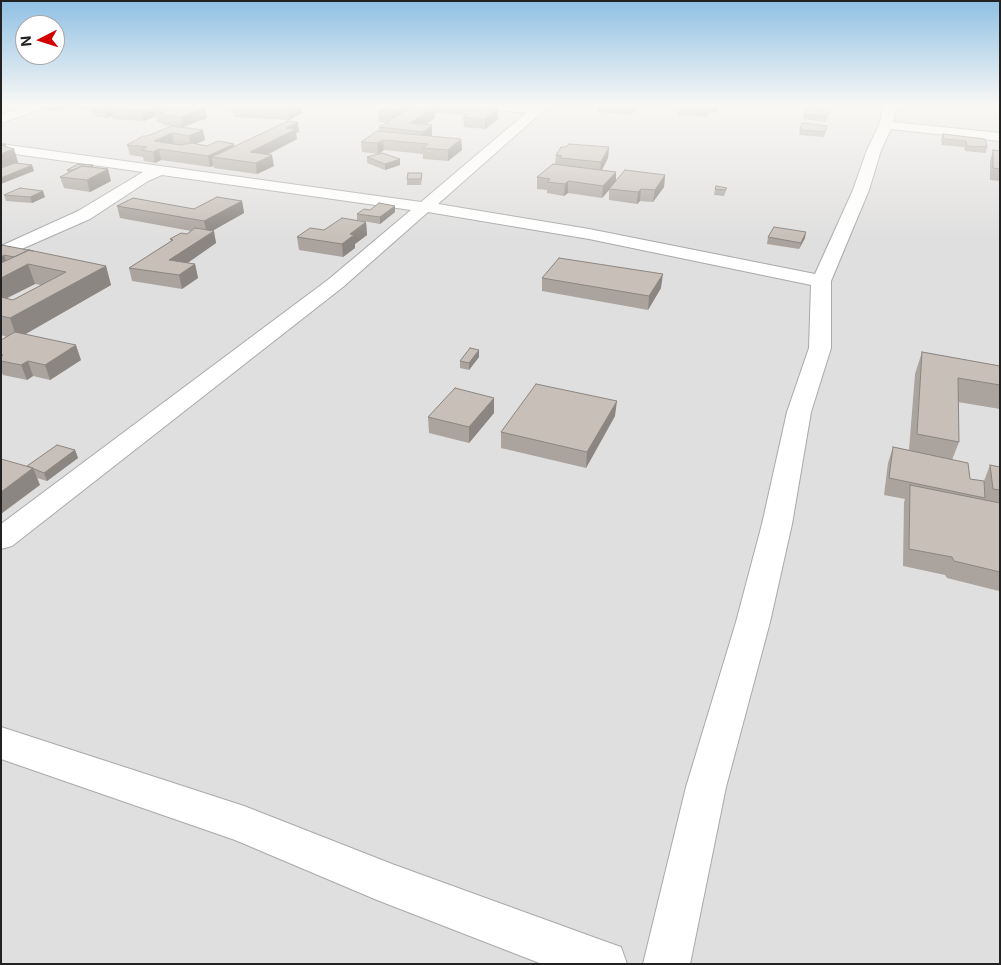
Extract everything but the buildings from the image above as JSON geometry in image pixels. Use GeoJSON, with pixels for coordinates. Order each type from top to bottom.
{"type":"FeatureCollection","features":[{"type":"Feature","properties":{"kind":"street"},"geometry":{"type":"LineString","coordinates":[[8,149],[425,207],[588,234],[821,281]]}},
{"type":"Feature","properties":{"kind":"street"},"geometry":{"type":"LineString","coordinates":[[1,538],[336,282],[492,149]]}},
{"type":"Feature","properties":{"kind":"street"},"geometry":{"type":"LineString","coordinates":[[666,964],[706,787],[753,622],[799,412],[820,348],[821,281],[861,190],[874,149]]}},
{"type":"Feature","properties":{"kind":"street"},"geometry":{"type":"LineString","coordinates":[[1,253],[84,215],[158,170]]}},
{"type":"Feature","properties":{"kind":"street"},"geometry":{"type":"LineString","coordinates":[[1,743],[244,825],[392,885],[604,964]]}},
{"type":"Feature","properties":{"kind":"shaded area"},"geometry":{"type":"Polygon","coordinates":[[[1,149],[1000,149],[1000,964],[1,964],[1,149]]]}}]}
